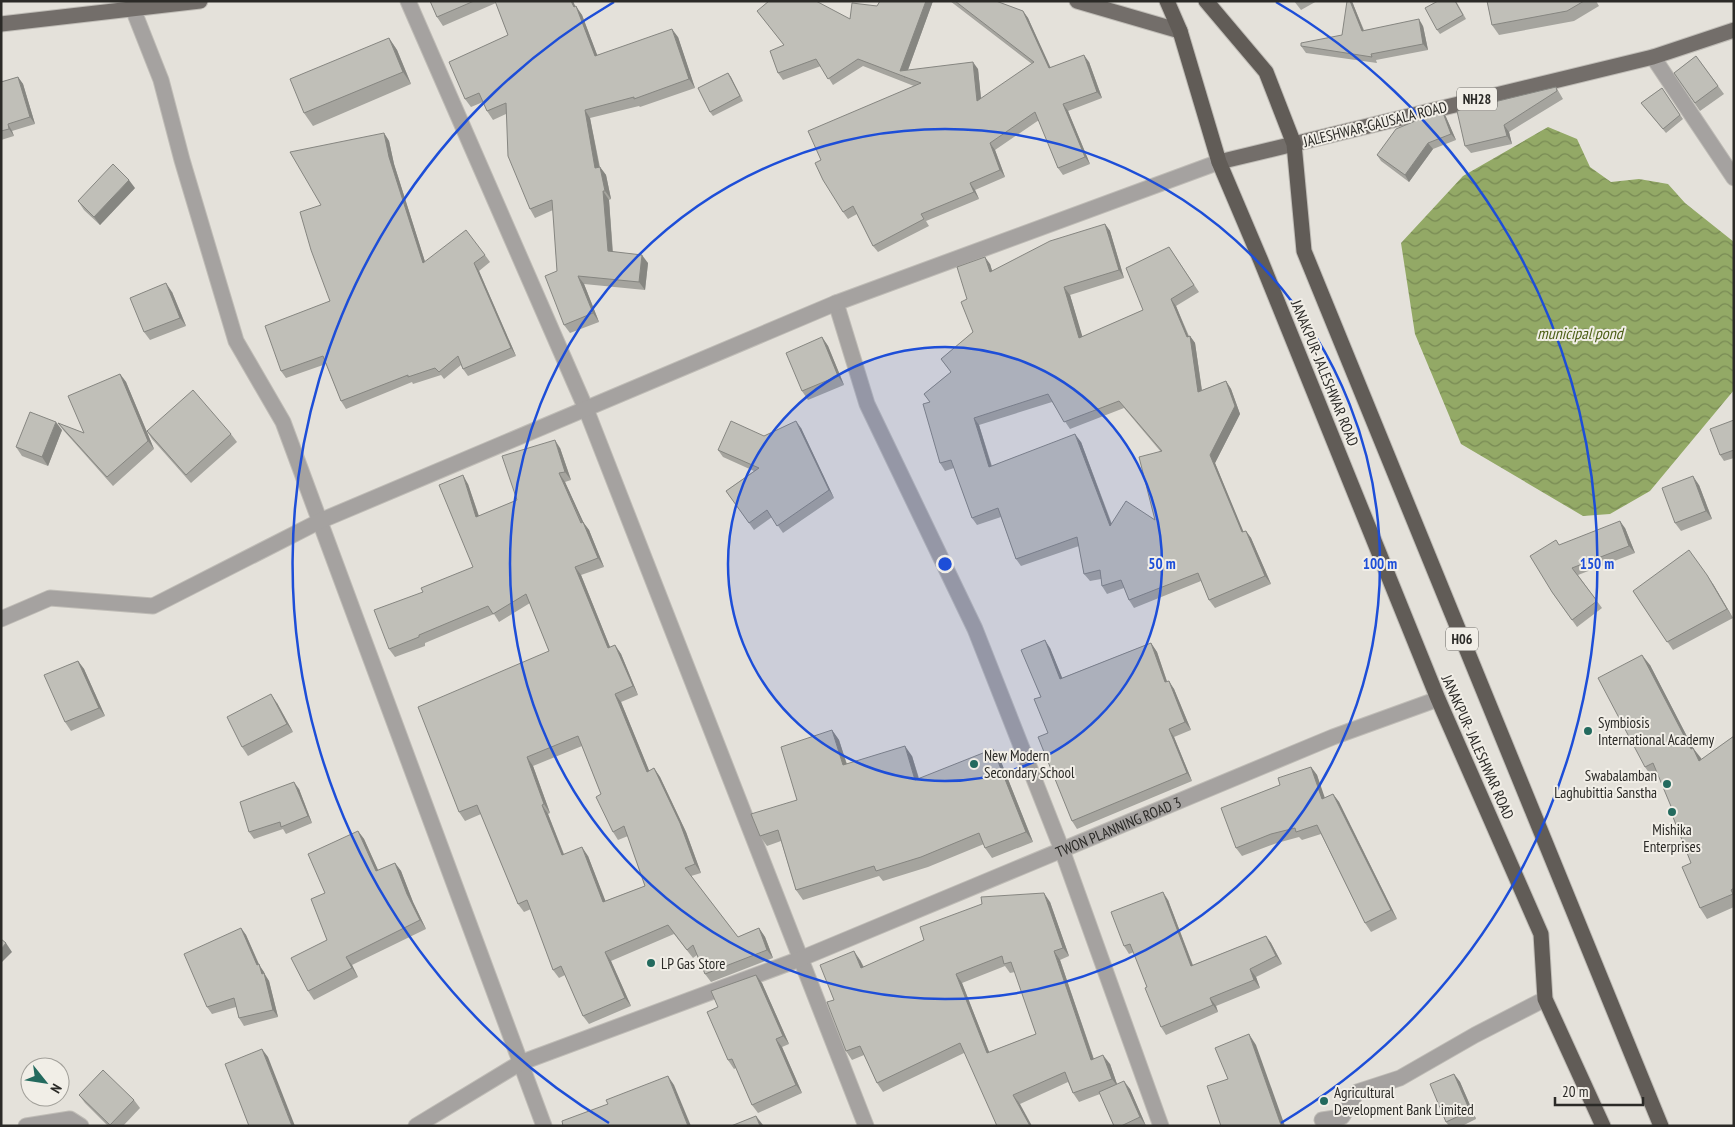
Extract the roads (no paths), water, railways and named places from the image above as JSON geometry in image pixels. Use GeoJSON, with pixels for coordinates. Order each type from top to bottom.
{"type":"FeatureCollection","features":[{"type":"Feature","properties":{"kind":"highway","name":"JANAKPUR- JALESHWAR ROAD"},"geometry":{"type":"LineString","coordinates":[[1167,1],[1180,31],[1219,162],[1261,261],[1438,699],[1541,934],[1545,999],[1602,1126]]}},
{"type":"Feature","properties":{"kind":"highway"},"geometry":{"type":"LineString","coordinates":[[1206,1],[1266,72],[1294,144]]}},
{"type":"Feature","properties":{"kind":"highway","name":"H06"},"geometry":{"type":"LineString","coordinates":[[1294,144],[1304,251],[1661,1126]]}},
{"type":"Feature","properties":{"kind":"main road"},"geometry":{"type":"LineString","coordinates":[[1,24],[109,6],[133,9],[200,1]]}},
{"type":"Feature","properties":{"kind":"main road"},"geometry":{"type":"LineString","coordinates":[[1077,1],[1180,31]]}},
{"type":"Feature","properties":{"kind":"main road","name":"JALESHWAR-GAUSALA ROAD"},"geometry":{"type":"LineString","coordinates":[[1219,162],[1653,57],[1734,30]]}},
{"type":"Feature","properties":{"kind":"street"},"geometry":{"type":"LineString","coordinates":[[408,1],[586,409],[866,1126]]}},
{"type":"Feature","properties":{"kind":"street"},"geometry":{"type":"LineString","coordinates":[[133,9],[161,80],[182,160],[236,341],[283,422],[544,1126]]}},
{"type":"Feature","properties":{"kind":"street"},"geometry":{"type":"LineString","coordinates":[[1653,57],[1734,178]]}},
{"type":"Feature","properties":{"kind":"street"},"geometry":{"type":"LineString","coordinates":[[1,619],[50,598],[153,606],[320,521],[836,302],[1219,162]]}},
{"type":"Feature","properties":{"kind":"street"},"geometry":{"type":"LineString","coordinates":[[836,302],[867,404],[975,629],[1062,850],[1161,1126]]}},
{"type":"Feature","properties":{"kind":"street","name":"TWON PLANNING ROAD 3"},"geometry":{"type":"LineString","coordinates":[[416,1126],[520,1063],[800,959],[1333,737],[1438,699]]}},
{"type":"Feature","properties":{"kind":"street"},"geometry":{"type":"LineString","coordinates":[[1322,1120],[1342,1117],[1357,1092],[1400,1078],[1545,999]]}},
{"type":"Feature","properties":{"kind":"street"},"geometry":{"type":"LineString","coordinates":[[26,1126],[70,1119],[81,1126]]}},
{"type":"Feature","properties":{"kind":"water","name":"municipal pond"},"geometry":{"type":"Polygon","coordinates":[[[1548,127],[1577,139],[1590,167],[1611,182],[1639,179],[1668,184],[1685,203],[1734,242],[1734,390],[1650,491],[1610,514],[1583,516],[1461,444],[1415,334],[1401,243],[1463,176],[1548,127]]]}},
{"type":"Feature","properties":{"kind":"place","name":"Symbiosis International Academy"},"geometry":{"type":"Point","coordinates":[1588,731]}},
{"type":"Feature","properties":{"kind":"place","name":"New Modern Secondary School"},"geometry":{"type":"Point","coordinates":[974,764]}},
{"type":"Feature","properties":{"kind":"place","name":"Swabalamban Laghubittia Sanstha"},"geometry":{"type":"Point","coordinates":[1667,784]}},
{"type":"Feature","properties":{"kind":"place","name":"Mishika Enterprises"},"geometry":{"type":"Point","coordinates":[1672,812]}},
{"type":"Feature","properties":{"kind":"place","name":"LP Gas Store"},"geometry":{"type":"Point","coordinates":[651,963]}},
{"type":"Feature","properties":{"kind":"place","name":"Agricultural Development Bank Limited"},"geometry":{"type":"Point","coordinates":[1324,1101]}}]}
